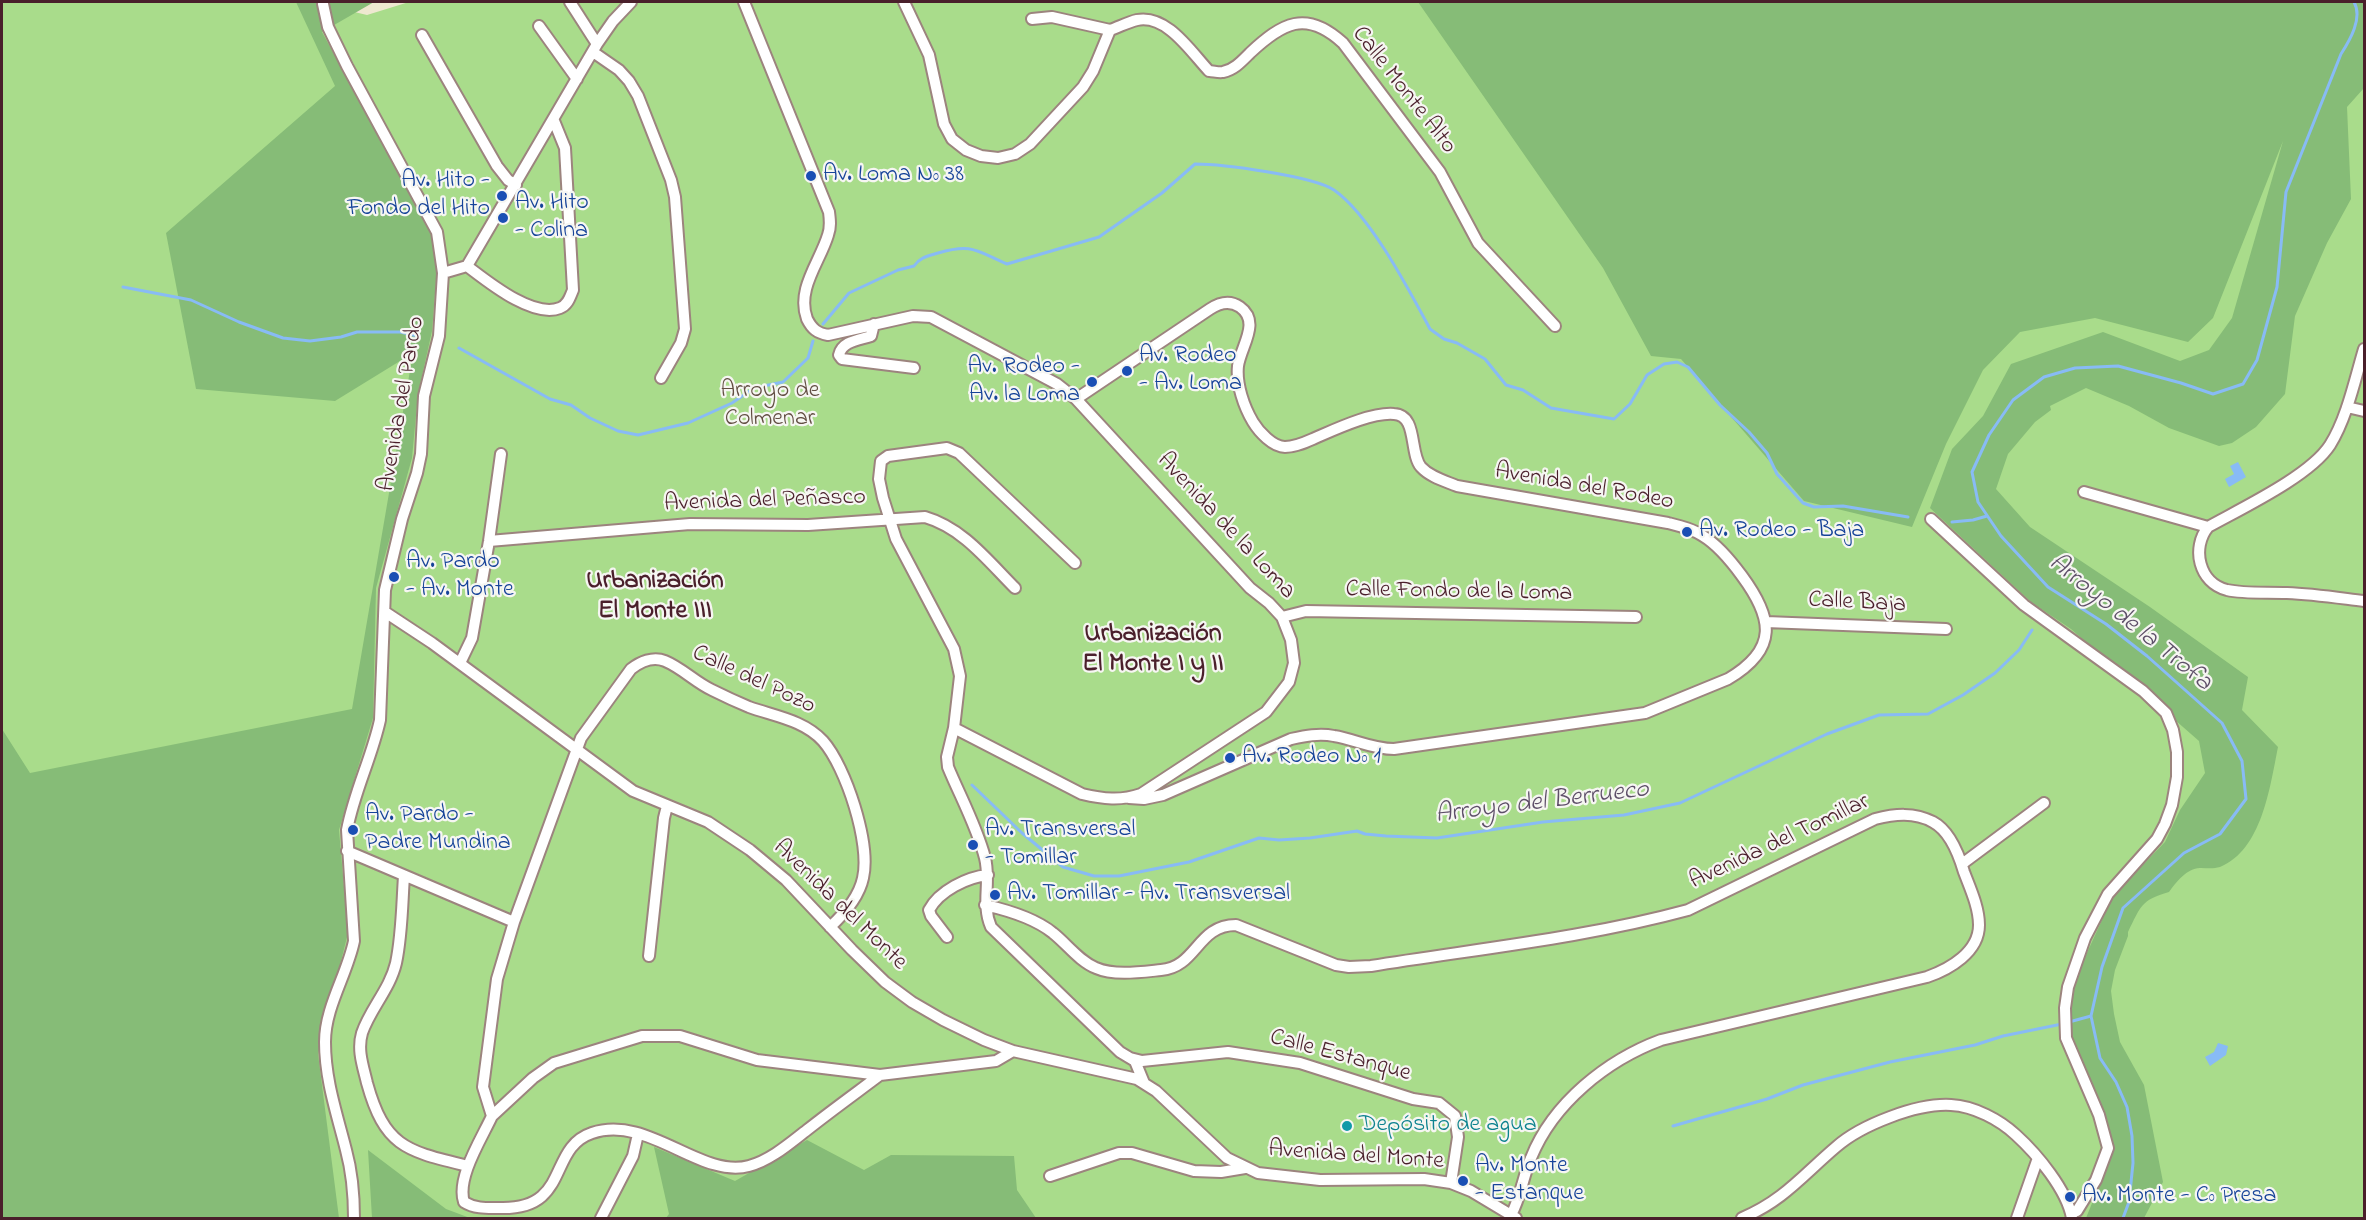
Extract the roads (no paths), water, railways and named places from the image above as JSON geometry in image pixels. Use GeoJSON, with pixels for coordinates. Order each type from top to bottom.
{"type":"FeatureCollection","features":[{"type":"Feature","properties":{"kind":"street"},"geometry":{"type":"LineString","coordinates":[[570,2],[595,48],[629,81],[638,96],[671,180],[675,197],[685,329],[681,343],[660,378]]}},
{"type":"Feature","properties":{"kind":"street"},"geometry":{"type":"LineString","coordinates":[[443,273],[467,266],[554,122],[595,48],[613,21],[632,2]]}},
{"type":"Feature","properties":{"kind":"street","name":"Avenida de la Loma"},"geometry":{"type":"LineString","coordinates":[[744,2],[829,212],[829,233],[810,275],[805,293],[805,313],[809,323],[818,333],[828,335],[913,316],[931,317],[1057,384],[1076,399],[1250,588],[1282,617],[1290,640],[1294,663],[1289,682],[1280,698],[1266,712],[1141,794],[1129,798],[1103,799],[1082,794],[954,728]]}},
{"type":"Feature","properties":{"kind":"street"},"geometry":{"type":"LineString","coordinates":[[904,2],[929,55],[944,124],[952,139],[966,150],[981,156],[998,158],[1015,154],[1030,144],[1083,87],[1094,71],[1110,30],[1052,17],[1032,19]]}},
{"type":"Feature","properties":{"kind":"street","name":"Avenida del Pardo"},"geometry":{"type":"LineString","coordinates":[[323,4],[328,27],[347,66],[437,232],[443,273],[439,336],[422,412],[417,473],[388,573],[380,720],[376,739],[350,812],[347,830],[354,941],[330,1014],[325,1040],[328,1079],[347,1153],[354,1197],[354,1218]]}},
{"type":"Feature","properties":{"kind":"street","name":"Calle Monte Alto"},"geometry":{"type":"LineString","coordinates":[[1110,30],[1138,19],[1153,21],[1168,28],[1209,71],[1223,72],[1236,67],[1263,41],[1293,23],[1306,23],[1328,29],[1342,43],[1440,172],[1478,243],[1555,326]]}},
{"type":"Feature","properties":{"kind":"street"},"geometry":{"type":"LineString","coordinates":[[539,26],[577,79]]}},
{"type":"Feature","properties":{"kind":"street"},"geometry":{"type":"LineString","coordinates":[[422,35],[497,166],[508,180],[516,185]]}},
{"type":"Feature","properties":{"kind":"street"},"geometry":{"type":"LineString","coordinates":[[467,266],[505,294],[534,308],[549,310],[560,308],[567,303],[573,290],[565,148],[554,122]]}},
{"type":"Feature","properties":{"kind":"street","name":"Avenida del Rodeo"},"geometry":{"type":"LineString","coordinates":[[1076,399],[1210,309],[1225,303],[1234,303],[1242,308],[1249,317],[1250,329],[1238,366],[1239,385],[1254,425],[1273,443],[1283,447],[1294,446],[1355,421],[1393,413],[1403,416],[1408,423],[1419,465],[1429,474],[1457,486],[1668,524],[1701,534],[1713,543],[1739,572],[1755,594],[1766,622]]}},
{"type":"Feature","properties":{"kind":"street"},"geometry":{"type":"LineString","coordinates":[[874,324],[871,336],[840,349],[839,355],[842,359],[914,368]]}},
{"type":"Feature","properties":{"kind":"street"},"geometry":{"type":"LineString","coordinates":[[2364,349],[2347,407],[2330,445],[2307,470],[2208,527],[2199,544],[2199,560],[2205,573],[2214,584],[2228,590],[2299,593],[2364,601]]}},
{"type":"Feature","properties":{"kind":"street"},"geometry":{"type":"LineString","coordinates":[[2347,407],[2364,411]]}},
{"type":"Feature","properties":{"kind":"street"},"geometry":{"type":"LineString","coordinates":[[1075,563],[959,453],[947,448],[883,458],[879,478],[896,539],[954,649],[960,676],[954,728],[947,757],[948,766],[984,856],[988,875],[985,905],[991,927],[1120,1052],[1130,1058]]}},
{"type":"Feature","properties":{"kind":"street"},"geometry":{"type":"LineString","coordinates":[[460,663],[472,638],[501,454]]}},
{"type":"Feature","properties":{"kind":"street"},"geometry":{"type":"LineString","coordinates":[[2084,492],[2208,527]]}},
{"type":"Feature","properties":{"kind":"street","name":"Avenida del Peñasco"},"geometry":{"type":"LineString","coordinates":[[489,541],[690,524],[808,525],[925,516],[954,529],[1015,588]]}},
{"type":"Feature","properties":{"kind":"street"},"geometry":{"type":"LineString","coordinates":[[1745,1218],[1789,1191],[1837,1146],[1858,1132],[1906,1113],[1935,1106],[1951,1104],[1985,1115],[2012,1132],[2038,1158],[2060,1192],[2071,1216],[2096,1180],[2108,1148],[2099,1115],[2066,1038],[2065,1008],[2068,987],[2085,938],[2108,894],[2157,839],[2165,824],[2172,805],[2177,777],[2177,752],[2173,730],[2166,713],[2143,691],[2024,604],[1931,519]]}},
{"type":"Feature","properties":{"kind":"street","name":"Calle Fondo de la Loma"},"geometry":{"type":"LineString","coordinates":[[1282,617],[1305,611],[1636,617]]}},
{"type":"Feature","properties":{"kind":"street","name":"Avenida del Monte"},"geometry":{"type":"LineString","coordinates":[[385,612],[460,663],[633,790],[708,822],[750,850],[786,880],[885,982],[912,1002],[984,1040],[1013,1051],[1127,1076],[1144,1083],[1227,1158],[1245,1168],[1278,1176],[1320,1180],[1424,1179],[1450,1183],[1471,1191],[1514,1216]]}},
{"type":"Feature","properties":{"kind":"street"},"geometry":{"type":"LineString","coordinates":[[1129,798],[1144,799],[1175,790],[1291,739],[1312,734],[1334,736],[1360,744],[1394,750],[1645,713],[1728,679],[1741,671],[1753,661],[1760,651],[1765,638],[1766,622]]}},
{"type":"Feature","properties":{"kind":"street","name":"Calle Baja"},"geometry":{"type":"LineString","coordinates":[[1766,622],[1947,629]]}},
{"type":"Feature","properties":{"kind":"street","name":"Calle del Pozo"},"geometry":{"type":"LineString","coordinates":[[492,1116],[483,1087],[497,979],[514,922],[581,738],[631,669],[640,663],[653,660],[664,661],[709,689],[749,707],[807,728],[822,741],[834,758],[852,799],[859,821],[864,863],[860,885],[840,918],[830,927]]}},
{"type":"Feature","properties":{"kind":"street"},"geometry":{"type":"LineString","coordinates":[[1158,783],[1167,791],[1175,790]]}},
{"type":"Feature","properties":{"kind":"street"},"geometry":{"type":"LineString","coordinates":[[1962,864],[2044,803]]}},
{"type":"Feature","properties":{"kind":"street"},"geometry":{"type":"LineString","coordinates":[[649,956],[667,806]]}},
{"type":"Feature","properties":{"kind":"street","name":"Avenida del Tomillar"},"geometry":{"type":"LineString","coordinates":[[985,905],[1038,923],[1097,969],[1110,972],[1163,970],[1176,967],[1210,932],[1223,925],[1236,925],[1336,965],[1360,966],[1562,935],[1654,919],[1688,910],[1875,819],[1892,815],[1905,814],[1934,823],[1951,841],[1962,864],[1978,913],[1980,927],[1974,943],[1954,965],[1928,977],[1660,1040],[1633,1050],[1597,1075],[1559,1112],[1542,1136],[1531,1159],[1514,1216]]}},
{"type":"Feature","properties":{"kind":"street"},"geometry":{"type":"LineString","coordinates":[[347,851],[514,922]]}},
{"type":"Feature","properties":{"kind":"street"},"geometry":{"type":"LineString","coordinates":[[947,937],[931,916],[929,910],[933,903],[951,889],[977,876],[988,875]]}},
{"type":"Feature","properties":{"kind":"street"},"geometry":{"type":"LineString","coordinates":[[404,876],[395,965],[386,989],[363,1032],[360,1045],[361,1060],[374,1110],[388,1131],[402,1144],[420,1154],[468,1166]]}},
{"type":"Feature","properties":{"kind":"street"},"geometry":{"type":"LineString","coordinates":[[880,1075],[778,1152],[750,1165],[730,1168],[716,1165],[658,1139],[609,1130],[588,1134],[571,1149],[547,1192],[529,1205],[518,1208],[479,1207],[464,1202],[463,1190],[468,1166],[492,1116],[533,1078],[554,1063],[642,1036],[680,1036],[757,1060],[880,1075],[996,1061],[1013,1051]]}},
{"type":"Feature","properties":{"kind":"street"},"geometry":{"type":"LineString","coordinates":[[1120,1052],[1120,1070],[1127,1076],[1135,1074],[1140,1065]]}},
{"type":"Feature","properties":{"kind":"street","name":"Calle Estanque"},"geometry":{"type":"LineString","coordinates":[[1130,1058],[1140,1065],[1228,1052],[1300,1063],[1413,1099],[1439,1103],[1455,1116],[1458,1137],[1450,1183]]}},
{"type":"Feature","properties":{"kind":"street"},"geometry":{"type":"LineString","coordinates":[[1104,1071],[1130,1058]]}},
{"type":"Feature","properties":{"kind":"street","name":"Avenida del Monte"},"geometry":{"type":"LineString","coordinates":[[1140,1065],[1144,1083]]}},
{"type":"Feature","properties":{"kind":"street"},"geometry":{"type":"LineString","coordinates":[[601,1218],[633,1156],[638,1134]]}},
{"type":"Feature","properties":{"kind":"street"},"geometry":{"type":"LineString","coordinates":[[1050,1176],[1125,1153],[1194,1171],[1221,1172],[1245,1168]]}},
{"type":"Feature","properties":{"kind":"street"},"geometry":{"type":"LineString","coordinates":[[1221,1172],[1227,1158]]}},
{"type":"Feature","properties":{"kind":"street"},"geometry":{"type":"LineString","coordinates":[[2017,1218],[2038,1158]]}},
{"type":"Feature","properties":{"kind":"water"},"geometry":{"type":"Polygon","coordinates":[[[2238,462],[2246,477],[2229,487],[2225,479],[2234,474],[2230,466],[2238,462]]]}},
{"type":"Feature","properties":{"kind":"water"},"geometry":{"type":"Polygon","coordinates":[[[2218,1043],[2228,1046],[2226,1055],[2210,1066],[2205,1057],[2214,1052],[2218,1043]]]}},
{"type":"Feature","properties":{"kind":"waterway","name":"Arroyo de la Trofa"},"geometry":{"type":"LineString","coordinates":[[2123,1218],[2129,1202],[2133,1163],[2132,1136],[2127,1107],[2116,1082],[2100,1058],[2091,1016],[2102,967],[2123,908],[2184,853],[2220,834],[2246,799],[2242,761],[2222,723],[2147,656],[2106,624],[2048,587],[2001,536],[1978,502],[1972,472],[1989,435],[2013,400],[2044,377],[2075,368],[2118,366],[2213,394],[2243,384],[2257,360],[2277,287],[2286,192],[2341,54],[2354,29],[2357,15],[2354,2]]}},
{"type":"Feature","properties":{"kind":"waterway"},"geometry":{"type":"LineString","coordinates":[[823,324],[849,293],[898,270],[914,266],[928,256],[950,250],[967,249],[981,252],[1007,264],[1099,237],[1162,193],[1195,164],[1267,172],[1323,185],[1334,190],[1348,202],[1388,254],[1430,329],[1444,339],[1457,343],[1485,359],[1506,385],[1523,390],[1551,408],[1614,419],[1630,404],[1647,375],[1664,364],[1677,362],[1688,367],[1720,405],[1749,432],[1767,453],[1777,474],[1803,503],[1814,507],[1843,506],[1908,517]]}},
{"type":"Feature","properties":{"kind":"waterway"},"geometry":{"type":"LineString","coordinates":[[123,287],[191,300],[239,322],[283,338],[310,341],[341,337],[357,332],[400,332],[418,336]]}},
{"type":"Feature","properties":{"kind":"waterway"},"geometry":{"type":"LineString","coordinates":[[459,348],[550,399],[571,405],[590,418],[618,431],[638,435],[688,423],[732,403],[754,388],[783,382],[808,358],[813,341]]}},
{"type":"Feature","properties":{"kind":"waterway"},"geometry":{"type":"LineString","coordinates":[[1952,522],[1987,516]]}},
{"type":"Feature","properties":{"kind":"waterway","name":"Arroyo del Berrueco"},"geometry":{"type":"LineString","coordinates":[[972,785],[1022,833],[1063,867],[1094,876],[1119,876],[1189,862],[1259,838],[1279,840],[1310,838],[1357,831],[1386,836],[1437,838],[1543,822],[1624,815],[1680,803],[1827,734],[1879,715],[1928,714],[1963,695],[1995,673],[2019,650],[2032,630]]}},
{"type":"Feature","properties":{"kind":"waterway"},"geometry":{"type":"LineString","coordinates":[[2069,1022],[2091,1016]]}},
{"type":"Feature","properties":{"kind":"waterway"},"geometry":{"type":"LineString","coordinates":[[1673,1126],[1767,1099],[1803,1085],[1890,1062],[2062,1024]]}},
{"type":"Feature","properties":{"kind":"place","name":"Av. Loma Nº 38"},"geometry":{"type":"Point","coordinates":[811,176]}},
{"type":"Feature","properties":{"kind":"place","name":"Av. Hito - Fondo del Hito"},"geometry":{"type":"Point","coordinates":[502,196]}},
{"type":"Feature","properties":{"kind":"place","name":"Av. Hito - Colina"},"geometry":{"type":"Point","coordinates":[503,218]}},
{"type":"Feature","properties":{"kind":"place","name":"Av. Rodeo - Av. Loma"},"geometry":{"type":"Point","coordinates":[1127,371]}},
{"type":"Feature","properties":{"kind":"place","name":"Av. Rodeo - Av. la Loma"},"geometry":{"type":"Point","coordinates":[1092,382]}},
{"type":"Feature","properties":{"kind":"place","name":"Av. Rodeo - Baja"},"geometry":{"type":"Point","coordinates":[1687,532]}},
{"type":"Feature","properties":{"kind":"place","name":"Av. Pardo - Av. Monte"},"geometry":{"type":"Point","coordinates":[394,577]}},
{"type":"Feature","properties":{"kind":"place","name":"Av. Rodeo Nº 1"},"geometry":{"type":"Point","coordinates":[1230,758]}},
{"type":"Feature","properties":{"kind":"place","name":"Av. Pardo - Padre Mundina"},"geometry":{"type":"Point","coordinates":[353,830]}},
{"type":"Feature","properties":{"kind":"place","name":"Av. Transversal - Tomillar"},"geometry":{"type":"Point","coordinates":[973,845]}},
{"type":"Feature","properties":{"kind":"place","name":"Av. Tomillar - Av. Transversal"},"geometry":{"type":"Point","coordinates":[995,895]}},
{"type":"Feature","properties":{"kind":"place","name":"Depósito de agua"},"geometry":{"type":"Point","coordinates":[1347,1126]}},
{"type":"Feature","properties":{"kind":"place","name":"Av. Monte - Estanque"},"geometry":{"type":"Point","coordinates":[1463,1181]}},
{"type":"Feature","properties":{"kind":"place","name":"Av. Monte - Cº Presa"},"geometry":{"type":"Point","coordinates":[2070,1197]}},
{"type":"Feature","properties":{"kind":"district","name":"Urbanización El Monte III"},"geometry":{"type":"Point","coordinates":[655,598]}},
{"type":"Feature","properties":{"kind":"district","name":"Urbanización El Monte I y II"},"geometry":{"type":"Point","coordinates":[1153,651]}},
{"type":"Feature","properties":{"kind":"park label","name":"Arroyo de Colmenar"},"geometry":{"type":"Point","coordinates":[770,406]}}]}
